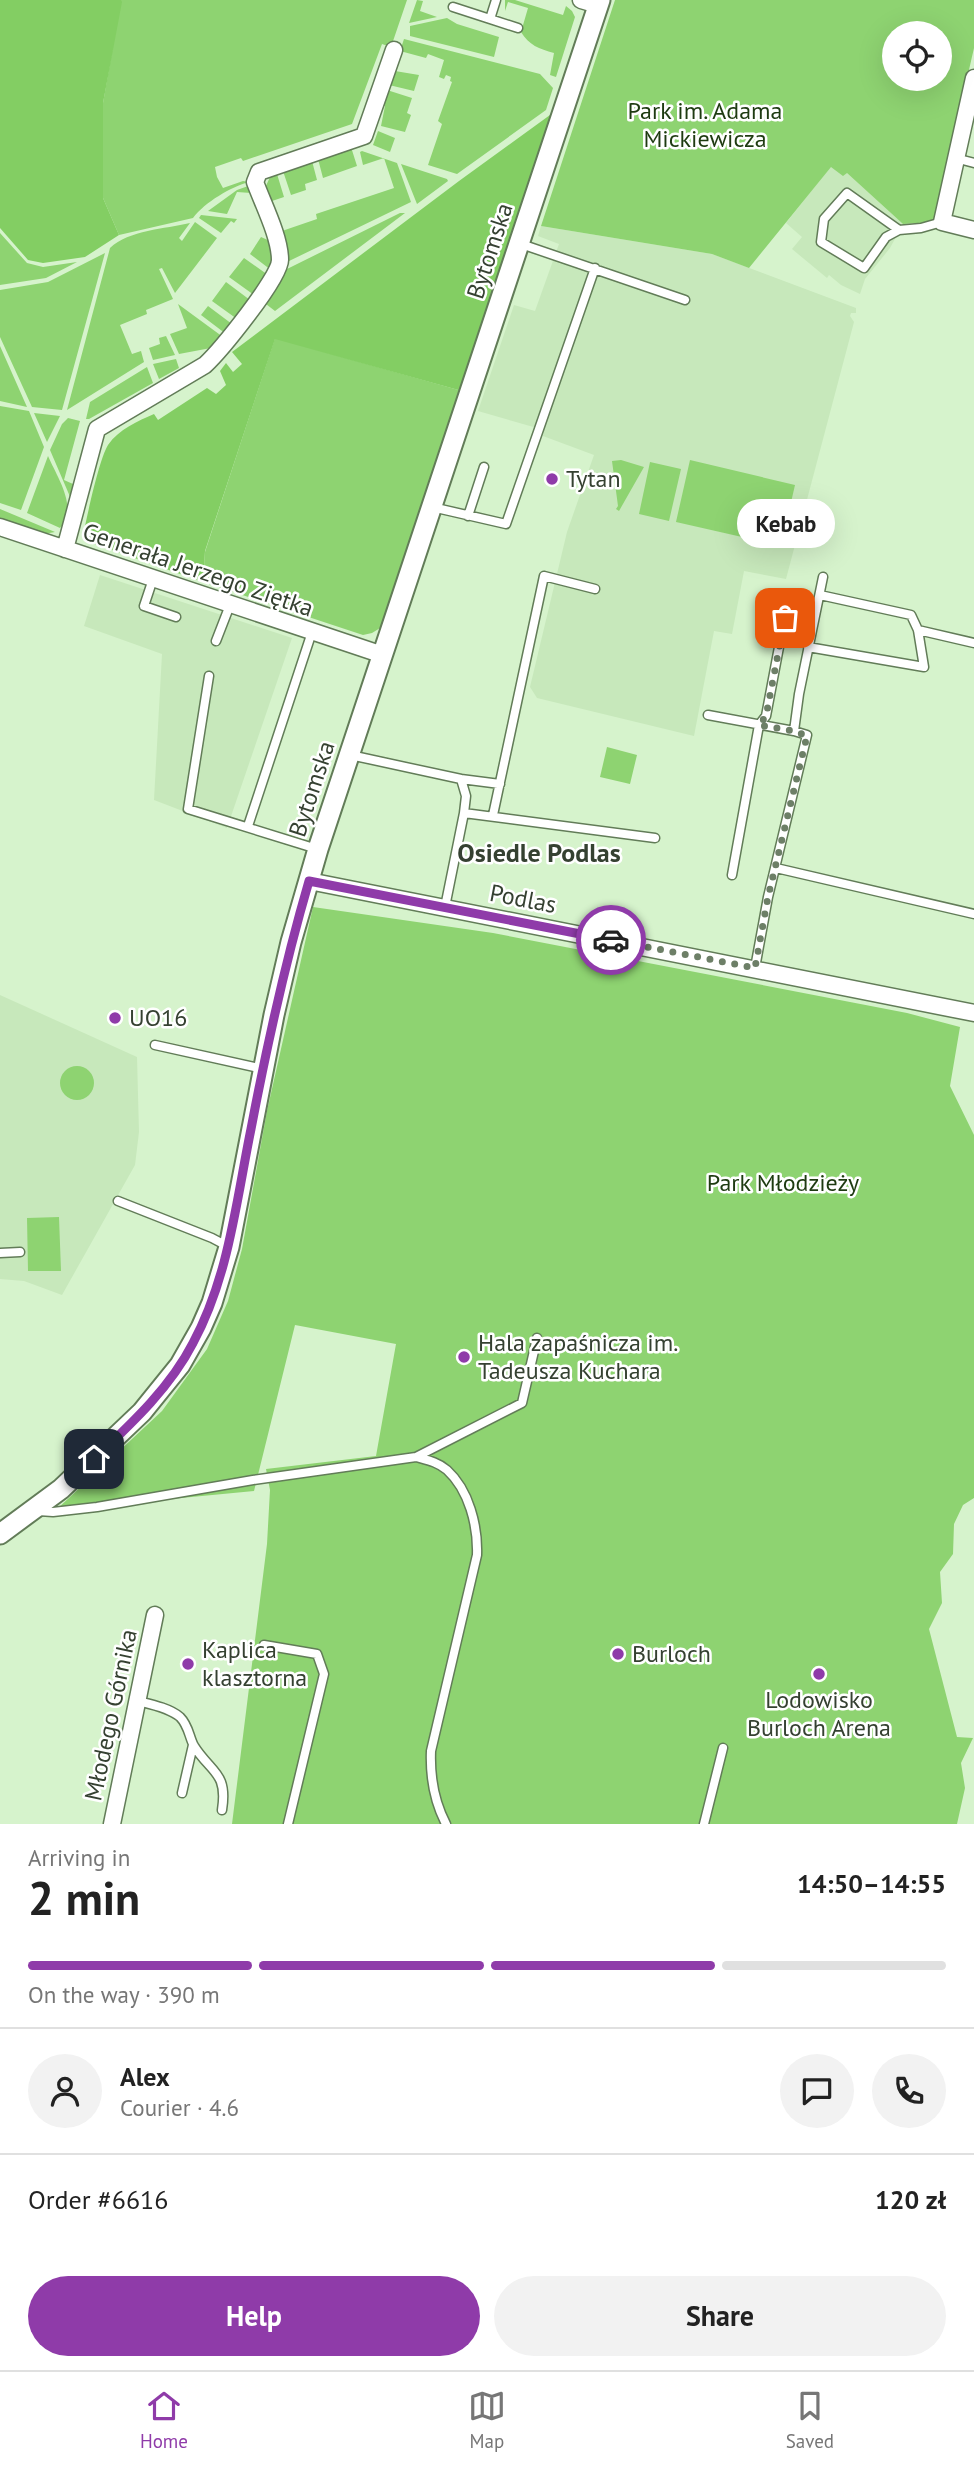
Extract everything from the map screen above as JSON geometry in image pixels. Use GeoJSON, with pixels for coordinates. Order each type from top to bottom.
{"type":"FeatureCollection","features":[{"type":"Feature","properties":{"kind":"street","name":"Bytomska"},"geometry":{"type":"LineString","coordinates":[[0,1534],[61,1489],[142,1412],[180,1365],[212,1303],[229,1247],[263,1069],[291,942],[318,849],[518,243],[593,2]]}},
{"type":"Feature","properties":{"kind":"street"},"geometry":{"type":"LineString","coordinates":[[65,549],[97,429],[205,365],[229,339],[279,268],[278,247],[255,182],[259,172],[363,136],[394,50]]}},
{"type":"Feature","properties":{"kind":"street"},"geometry":{"type":"LineString","coordinates":[[974,78],[942,222],[974,230]]}},
{"type":"Feature","properties":{"kind":"street","name":"Generała Jerzego Ziętka"},"geometry":{"type":"LineString","coordinates":[[0,527],[383,655]]}},
{"type":"Feature","properties":{"kind":"street","name":"Podlas"},"geometry":{"type":"LineString","coordinates":[[309,881],[974,1013]]}},
{"type":"Feature","properties":{"kind":"street","name":"Młodego Górnika"},"geometry":{"type":"LineString","coordinates":[[112,1824],[155,1615]]}},
{"type":"Feature","properties":{"kind":"lane"},"geometry":{"type":"LineString","coordinates":[[490,19],[496,0]]}},
{"type":"Feature","properties":{"kind":"lane"},"geometry":{"type":"LineString","coordinates":[[453,8],[518,28]]}},
{"type":"Feature","properties":{"kind":"lane"},"geometry":{"type":"LineString","coordinates":[[955,158],[974,163]]}},
{"type":"Feature","properties":{"kind":"lane"},"geometry":{"type":"LineString","coordinates":[[899,230],[847,194],[824,219],[821,242],[864,268],[886,237],[899,230],[942,222]]}},
{"type":"Feature","properties":{"kind":"lane"},"geometry":{"type":"LineString","coordinates":[[518,243],[685,300]]}},
{"type":"Feature","properties":{"kind":"lane"},"geometry":{"type":"LineString","coordinates":[[432,507],[506,524],[595,268]]}},
{"type":"Feature","properties":{"kind":"lane"},"geometry":{"type":"LineString","coordinates":[[468,516],[484,467]]}},
{"type":"Feature","properties":{"kind":"lane"},"geometry":{"type":"LineString","coordinates":[[493,815],[544,576],[596,589]]}},
{"type":"Feature","properties":{"kind":"lane"},"geometry":{"type":"LineString","coordinates":[[794,731],[823,577]]}},
{"type":"Feature","properties":{"kind":"lane"},"geometry":{"type":"LineString","coordinates":[[153,579],[144,606],[176,617]]}},
{"type":"Feature","properties":{"kind":"lane"},"geometry":{"type":"LineString","coordinates":[[732,874],[759,725],[766,716],[789,594]]}},
{"type":"Feature","properties":{"kind":"lane"},"geometry":{"type":"LineString","coordinates":[[808,647],[924,667],[918,630],[911,615],[820,595]]}},
{"type":"Feature","properties":{"kind":"lane"},"geometry":{"type":"LineString","coordinates":[[216,641],[230,605]]}},
{"type":"Feature","properties":{"kind":"lane"},"geometry":{"type":"LineString","coordinates":[[918,630],[974,643]]}},
{"type":"Feature","properties":{"kind":"lane"},"geometry":{"type":"LineString","coordinates":[[248,826],[312,632]]}},
{"type":"Feature","properties":{"kind":"lane"},"geometry":{"type":"LineString","coordinates":[[209,676],[188,809],[318,849]]}},
{"type":"Feature","properties":{"kind":"lane"},"geometry":{"type":"LineString","coordinates":[[708,715],[794,731],[807,736],[768,897],[755,968]]}},
{"type":"Feature","properties":{"kind":"lane"},"geometry":{"type":"LineString","coordinates":[[349,754],[360,759],[500,784]]}},
{"type":"Feature","properties":{"kind":"lane"},"geometry":{"type":"LineString","coordinates":[[445,907],[464,813],[466,796],[461,779]]}},
{"type":"Feature","properties":{"kind":"lane"},"geometry":{"type":"LineString","coordinates":[[464,813],[655,838]]}},
{"type":"Feature","properties":{"kind":"lane"},"geometry":{"type":"LineString","coordinates":[[776,868],[974,914]]}},
{"type":"Feature","properties":{"kind":"lane"},"geometry":{"type":"LineString","coordinates":[[155,1045],[263,1069]]}},
{"type":"Feature","properties":{"kind":"lane"},"geometry":{"type":"LineString","coordinates":[[118,1201],[229,1247]]}},
{"type":"Feature","properties":{"kind":"lane"},"geometry":{"type":"LineString","coordinates":[[0,1253],[20,1252]]}},
{"type":"Feature","properties":{"kind":"lane"},"geometry":{"type":"LineString","coordinates":[[32,1511],[53,1512],[97,1507],[253,1480],[416,1457],[522,1403],[537,1338]]}},
{"type":"Feature","properties":{"kind":"lane"},"geometry":{"type":"LineString","coordinates":[[416,1457],[436,1463],[447,1470],[467,1500],[477,1530],[477,1555],[431,1751],[430,1766],[434,1790],[439,1812],[446,1824]]}},
{"type":"Feature","properties":{"kind":"lane"},"geometry":{"type":"LineString","coordinates":[[264,1645],[317,1654],[324,1674],[288,1824]]}},
{"type":"Feature","properties":{"kind":"lane"},"geometry":{"type":"LineString","coordinates":[[138,1701],[178,1715],[190,1731],[193,1745],[182,1793]]}},
{"type":"Feature","properties":{"kind":"lane"},"geometry":{"type":"LineString","coordinates":[[193,1745],[215,1769],[222,1784],[222,1810]]}},
{"type":"Feature","properties":{"kind":"lane"},"geometry":{"type":"LineString","coordinates":[[705,1824],[723,1748]]}},
{"type":"Feature","properties":{"kind":"shaded area"},"geometry":{"type":"Polygon","coordinates":[[[831,166],[847,173],[903,224],[890,248],[865,279],[860,294],[841,285],[829,275],[827,278],[792,249],[802,237],[786,223],[831,166]]]}},
{"type":"Feature","properties":{"kind":"shaded area"},"geometry":{"type":"Polygon","coordinates":[[[541,226],[712,254],[856,308],[856,313],[851,313],[850,316],[854,322],[786,579],[744,571],[732,634],[714,631],[694,736],[537,698],[530,687],[567,532],[594,455],[543,436],[544,430],[478,411],[514,305],[535,311],[559,244],[538,236],[541,226]]]}},
{"type":"Feature","properties":{"kind":"shaded area"},"geometry":{"type":"Polygon","coordinates":[[[100,575],[292,638],[227,828],[154,800],[162,654],[84,626],[100,575]]]}},
{"type":"Feature","properties":{"kind":"shaded area"},"geometry":{"type":"Polygon","coordinates":[[[0,995],[137,1057],[139,1132],[135,1165],[62,1295],[24,1281],[0,1279],[0,995]]]}},
{"type":"Feature","properties":{"kind":"green space"},"geometry":{"type":"Polygon","coordinates":[[[0,0],[122,2],[103,103],[103,198],[119,235],[85,257],[43,263],[28,260],[0,228],[0,0]]]}},
{"type":"Feature","properties":{"kind":"green space"},"geometry":{"type":"Polygon","coordinates":[[[121,0],[407,0],[391,47],[382,44],[352,124],[243,161],[241,158],[215,167],[223,188],[243,181],[249,182],[219,196],[193,218],[119,235],[103,198],[103,103],[121,0]]]}},
{"type":"Feature","properties":{"kind":"green space"},"geometry":{"type":"Polygon","coordinates":[[[417,0],[423,1],[420,11],[437,17],[409,23],[417,0]]]}},
{"type":"Feature","properties":{"kind":"green space"},"geometry":{"type":"Polygon","coordinates":[[[505,0],[515,0],[563,15],[566,6],[572,11],[575,17],[556,77],[550,75],[554,53],[535,46],[521,32],[528,8],[508,2],[505,11],[505,0]]]}},
{"type":"Feature","properties":{"kind":"green space","name":"Park im. Adama Mickiewicza"},"geometry":{"type":"Polygon","coordinates":[[[615,0],[974,0],[974,48],[934,222],[903,224],[847,173],[843,176],[831,167],[749,268],[712,254],[541,226],[615,0]]]}},
{"type":"Feature","properties":{"kind":"green space"},"geometry":{"type":"Polygon","coordinates":[[[447,18],[457,24],[499,37],[494,57],[410,36],[410,26],[447,18]]]}},
{"type":"Feature","properties":{"kind":"green space"},"geometry":{"type":"Polygon","coordinates":[[[404,39],[540,74],[553,88],[546,110],[457,174],[428,165],[442,124],[438,121],[452,82],[451,77],[446,75],[444,79],[439,77],[444,60],[428,54],[426,58],[400,51],[404,39]]]}},
{"type":"Feature","properties":{"kind":"green space"},"geometry":{"type":"Polygon","coordinates":[[[395,71],[419,75],[414,91],[389,85],[395,71]]]}},
{"type":"Feature","properties":{"kind":"green space"},"geometry":{"type":"Polygon","coordinates":[[[387,90],[412,98],[407,113],[411,115],[405,132],[381,126],[385,106],[382,105],[387,90]]]}},
{"type":"Feature","properties":{"kind":"green space"},"geometry":{"type":"Polygon","coordinates":[[[550,115],[554,115],[462,391],[275,339],[205,551],[203,582],[86,541],[84,531],[98,474],[108,445],[118,434],[154,414],[158,420],[207,388],[216,394],[226,385],[220,371],[226,363],[233,372],[242,364],[232,352],[550,115]]]}},
{"type":"Feature","properties":{"kind":"green space"},"geometry":{"type":"Polygon","coordinates":[[[378,131],[395,138],[390,152],[373,145],[378,131]]]}},
{"type":"Feature","properties":{"kind":"green space"},"geometry":{"type":"Polygon","coordinates":[[[351,147],[357,166],[323,178],[318,159],[351,147]]]}},
{"type":"Feature","properties":{"kind":"green space"},"geometry":{"type":"Polygon","coordinates":[[[362,151],[383,158],[363,165],[362,151]]]}},
{"type":"Feature","properties":{"kind":"green space"},"geometry":{"type":"Polygon","coordinates":[[[384,159],[397,163],[411,202],[287,262],[265,188],[270,177],[277,174],[284,197],[272,201],[282,231],[317,219],[316,214],[394,188],[384,159]]]}},
{"type":"Feature","properties":{"kind":"green space"},"geometry":{"type":"Polygon","coordinates":[[[312,161],[317,180],[305,184],[306,190],[291,195],[283,171],[312,161]]]}},
{"type":"Feature","properties":{"kind":"green space"},"geometry":{"type":"Polygon","coordinates":[[[401,164],[447,179],[448,181],[417,204],[401,164]]]}},
{"type":"Feature","properties":{"kind":"green space"},"geometry":{"type":"Polygon","coordinates":[[[251,185],[251,193],[237,192],[227,214],[208,211],[237,190],[251,185]]]}},
{"type":"Feature","properties":{"kind":"green space"},"geometry":{"type":"Polygon","coordinates":[[[400,213],[405,213],[275,311],[262,301],[283,271],[400,213]]]}},
{"type":"Feature","properties":{"kind":"green space"},"geometry":{"type":"Polygon","coordinates":[[[201,215],[237,219],[234,223],[231,221],[221,233],[199,218],[201,215]]]}},
{"type":"Feature","properties":{"kind":"green space"},"geometry":{"type":"Polygon","coordinates":[[[195,222],[217,238],[175,293],[162,268],[159,269],[173,299],[120,325],[132,354],[141,351],[144,362],[67,410],[110,248],[127,237],[190,223],[179,238],[182,241],[195,222]]]}},
{"type":"Feature","properties":{"kind":"green space"},"geometry":{"type":"Polygon","coordinates":[[[0,233],[27,263],[43,267],[77,262],[46,278],[0,285],[0,233]]]}},
{"type":"Feature","properties":{"kind":"green space"},"geometry":{"type":"Polygon","coordinates":[[[261,237],[270,241],[275,254],[271,270],[250,254],[261,237]]]}},
{"type":"Feature","properties":{"kind":"green space"},"geometry":{"type":"Polygon","coordinates":[[[105,253],[62,410],[32,407],[0,337],[0,290],[48,282],[105,253]]]}},
{"type":"Feature","properties":{"kind":"green space"},"geometry":{"type":"Polygon","coordinates":[[[244,258],[268,275],[254,295],[229,277],[244,258]]]}},
{"type":"Feature","properties":{"kind":"green space"},"geometry":{"type":"Polygon","coordinates":[[[226,282],[250,300],[237,319],[212,301],[226,282]]]}},
{"type":"Feature","properties":{"kind":"green space"},"geometry":{"type":"Polygon","coordinates":[[[178,304],[223,337],[216,347],[179,354],[170,334],[187,328],[178,304]]]}},
{"type":"Feature","properties":{"kind":"green space"},"geometry":{"type":"Polygon","coordinates":[[[208,306],[232,324],[226,334],[201,315],[208,306]]]}},
{"type":"Feature","properties":{"kind":"green space"},"geometry":{"type":"Polygon","coordinates":[[[166,336],[175,355],[153,360],[149,348],[160,344],[159,338],[166,336]]]}},
{"type":"Feature","properties":{"kind":"green space"},"geometry":{"type":"Polygon","coordinates":[[[275,338],[462,391],[385,625],[372,633],[363,635],[203,582],[205,552],[275,338]]]}},
{"type":"Feature","properties":{"kind":"green space"},"geometry":{"type":"Polygon","coordinates":[[[0,346],[27,407],[0,401],[0,346]]]}},
{"type":"Feature","properties":{"kind":"green space"},"geometry":{"type":"Polygon","coordinates":[[[176,359],[179,368],[159,379],[153,364],[176,359]]]}},
{"type":"Feature","properties":{"kind":"green space"},"geometry":{"type":"Polygon","coordinates":[[[147,367],[153,383],[86,419],[90,402],[147,367]]]}},
{"type":"Feature","properties":{"kind":"green space"},"geometry":{"type":"Polygon","coordinates":[[[0,406],[29,411],[44,447],[21,510],[0,503],[0,406]]]}},
{"type":"Feature","properties":{"kind":"green space"},"geometry":{"type":"Polygon","coordinates":[[[34,413],[60,416],[47,442],[34,413]]]}},
{"type":"Feature","properties":{"kind":"green space"},"geometry":{"type":"Polygon","coordinates":[[[68,418],[80,421],[64,480],[73,484],[71,499],[50,450],[62,424],[68,418]]]}},
{"type":"Feature","properties":{"kind":"green space"},"geometry":{"type":"Polygon","coordinates":[[[48,456],[67,502],[65,520],[60,528],[27,513],[48,456]]]}},
{"type":"Feature","properties":{"kind":"green space"},"geometry":{"type":"Polygon","coordinates":[[[621,460],[644,467],[619,511],[616,509],[618,506],[612,461],[621,460]]]}},
{"type":"Feature","properties":{"kind":"green space"},"geometry":{"type":"Polygon","coordinates":[[[690,460],[795,485],[781,546],[676,522],[690,460]]]}},
{"type":"Feature","properties":{"kind":"green space"},"geometry":{"type":"Polygon","coordinates":[[[650,462],[681,469],[669,521],[639,514],[650,462]]]}},
{"type":"Feature","properties":{"kind":"green space"},"geometry":{"type":"Polygon","coordinates":[[[0,509],[55,532],[44,534],[0,519],[0,509]]]}},
{"type":"Feature","properties":{"kind":"green space"},"geometry":{"type":"Polygon","coordinates":[[[607,747],[637,755],[630,784],[600,777],[607,747]]]}},
{"type":"Feature","properties":{"kind":"green space","name":"Park Młodzieży"},"geometry":{"type":"Polygon","coordinates":[[[313,907],[493,933],[907,1013],[960,1027],[950,1086],[974,1135],[974,1498],[963,1505],[954,1524],[953,1554],[940,1572],[942,1603],[929,1629],[957,1737],[973,1738],[961,1763],[965,1788],[957,1824],[232,1824],[267,1544],[270,1490],[266,1469],[376,1456],[396,1344],[295,1325],[254,1491],[56,1510],[162,1411],[207,1349],[228,1301],[242,1249],[267,1111],[313,907]]]}},
{"type":"Feature","properties":{"kind":"green space"},"geometry":{"type":"Polygon","coordinates":[[[77,1066],[89,1071],[94,1083],[89,1095],[77,1100],[65,1095],[60,1083],[65,1071],[77,1066]]]}},
{"type":"Feature","properties":{"kind":"green space"},"geometry":{"type":"Polygon","coordinates":[[[59,1217],[61,1271],[28,1271],[27,1218],[59,1217]]]}},
{"type":"Feature","properties":{"kind":"way so far"},"geometry":{"type":"LineString","coordinates":[[611,940],[755,968],[768,897],[807,736],[759,725],[766,716],[785,618]]}},
{"type":"Feature","properties":{"kind":"place","name":"Tytan"},"geometry":{"type":"Point","coordinates":[552,479]}},
{"type":"Feature","properties":{"kind":"place","name":"Kebab"},"geometry":{"type":"Point","coordinates":[785,618]}},
{"type":"Feature","properties":{"kind":"place","name":"UO16"},"geometry":{"type":"Point","coordinates":[115,1018]}},
{"type":"Feature","properties":{"kind":"place","name":"Hala zapaśnicza im. Tadeusza Kuchara"},"geometry":{"type":"Point","coordinates":[464,1357]}},
{"type":"Feature","properties":{"kind":"place","name":"Burloch"},"geometry":{"type":"Point","coordinates":[618,1654]}},
{"type":"Feature","properties":{"kind":"place","name":"Kaplica klasztorna"},"geometry":{"type":"Point","coordinates":[188,1664]}},
{"type":"Feature","properties":{"kind":"place","name":"Lodowisko Burloch Arena"},"geometry":{"type":"Point","coordinates":[819,1674]}},
{"type":"Feature","properties":{"kind":"district","name":"Osiedle Podlas"},"geometry":{"type":"Point","coordinates":[539,853]}},
{"type":"Feature","properties":{"kind":"route"},"geometry":{"type":"LineString","coordinates":[[94,1459],[142,1412],[180,1365],[212,1303],[229,1247],[274,1015],[309,881],[611,940]]}}]}
